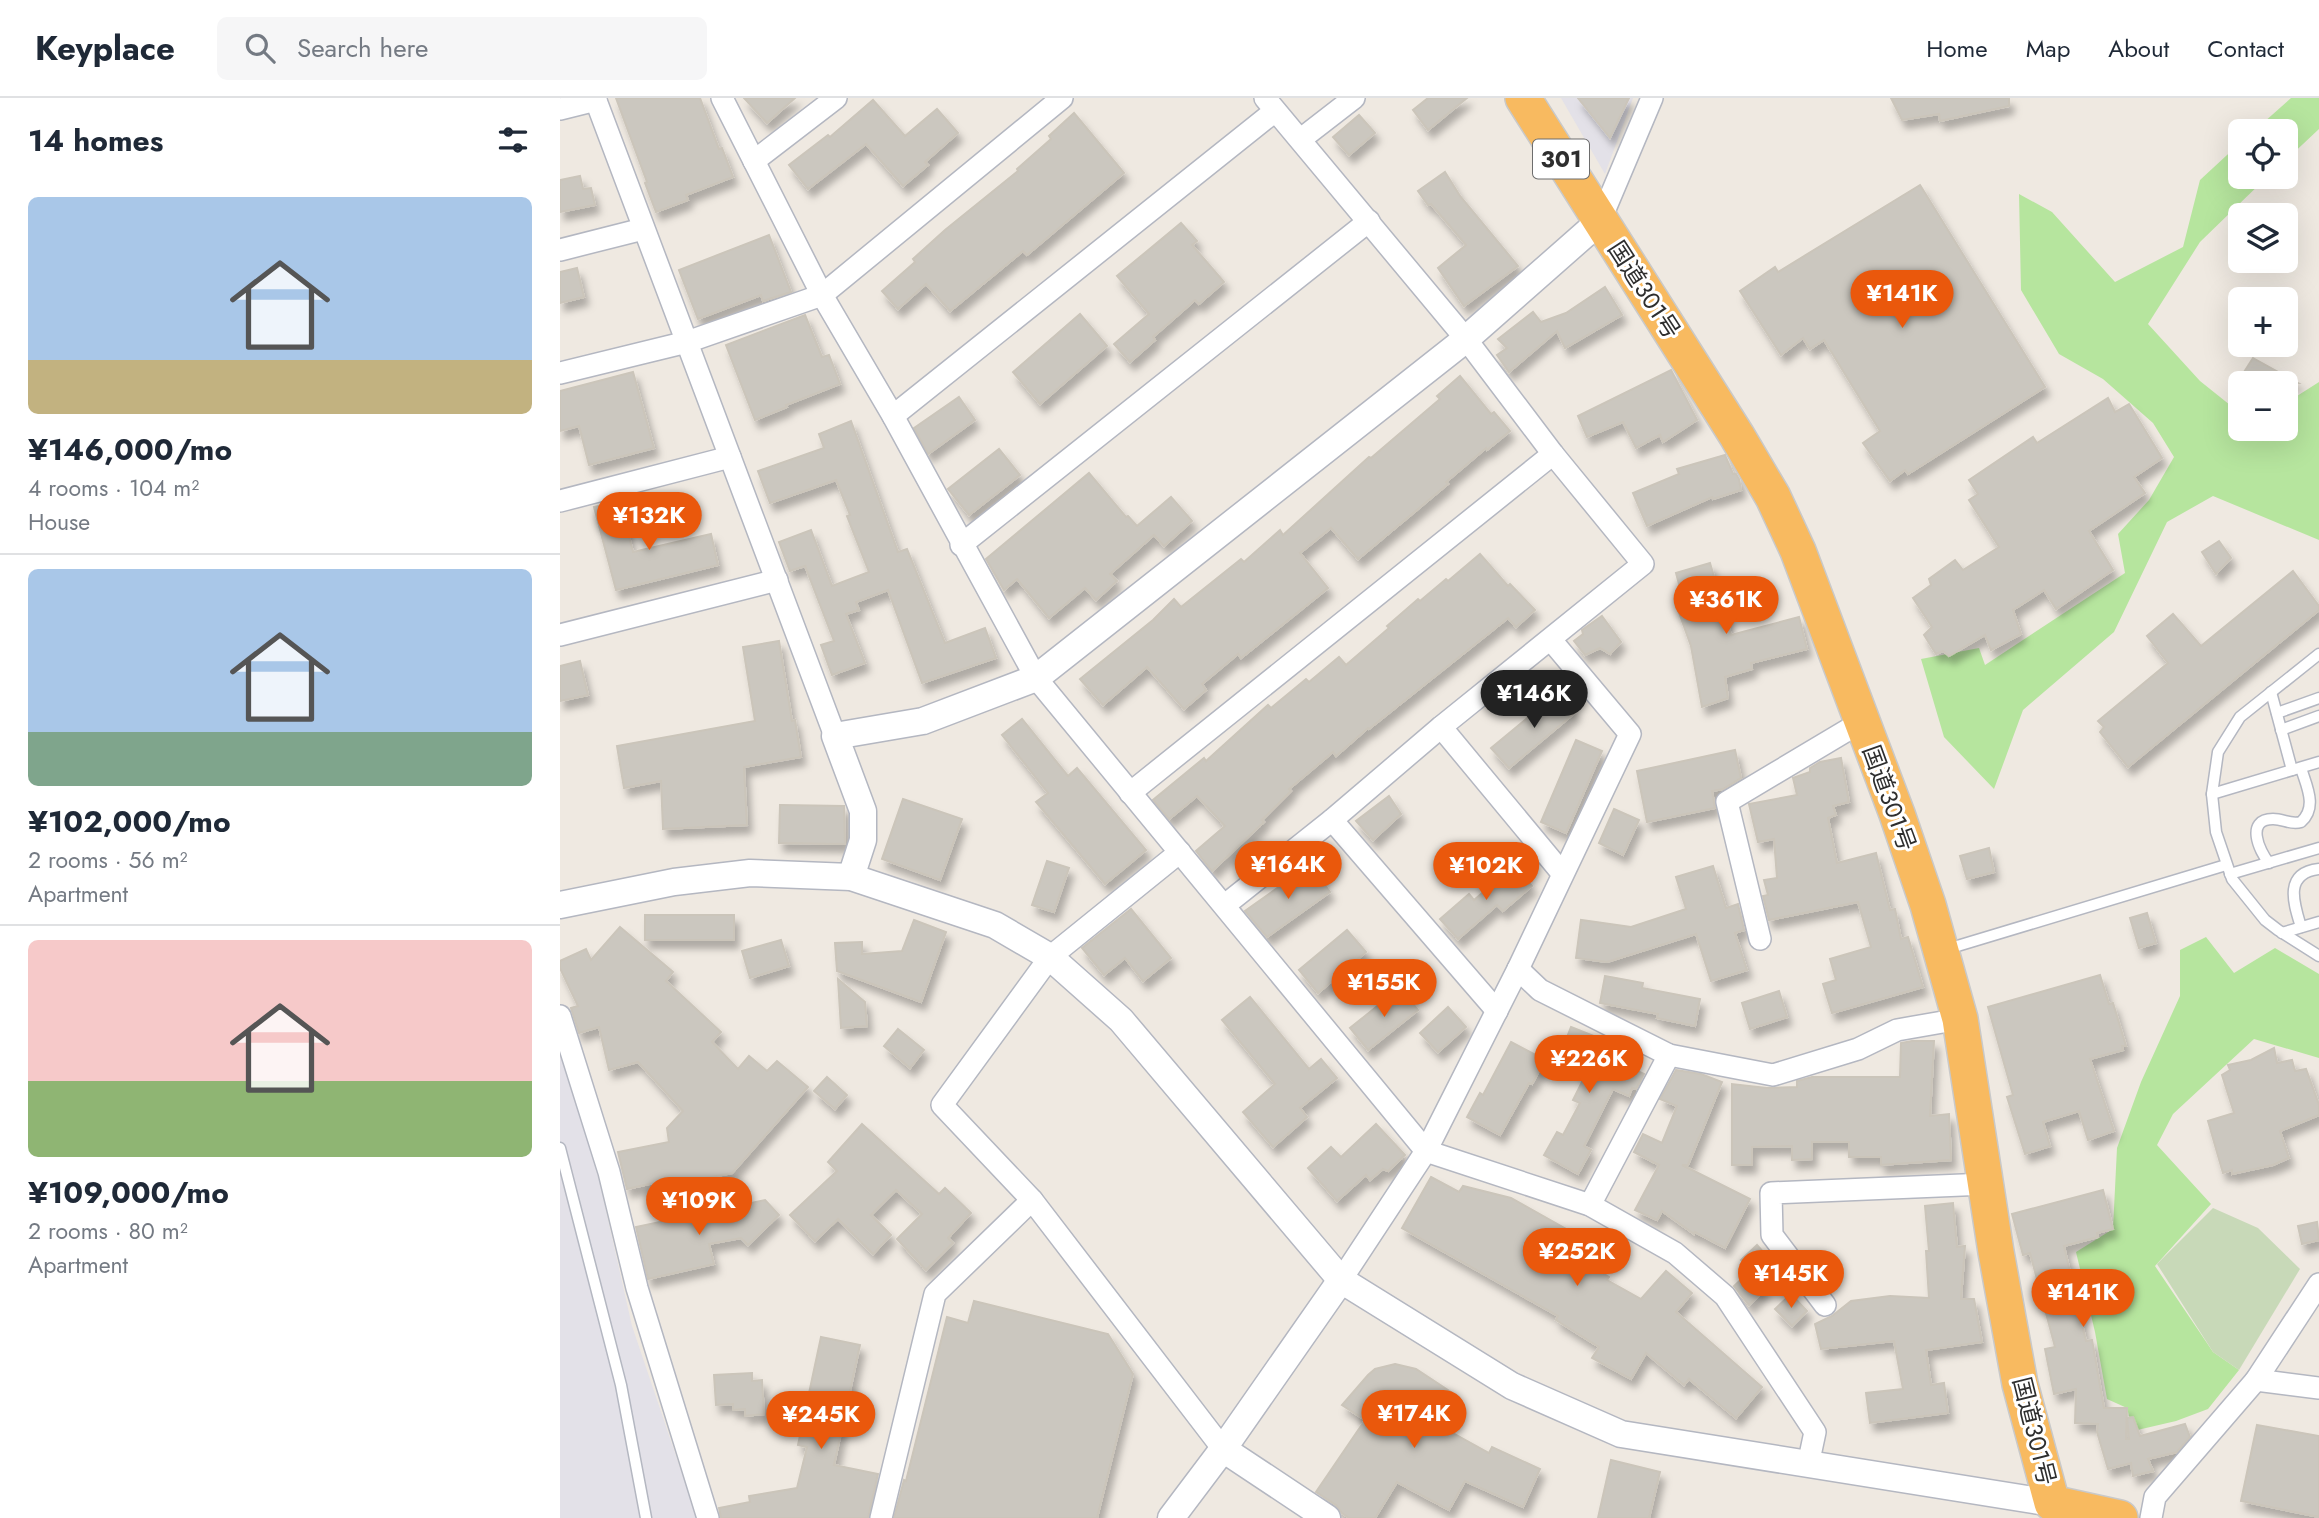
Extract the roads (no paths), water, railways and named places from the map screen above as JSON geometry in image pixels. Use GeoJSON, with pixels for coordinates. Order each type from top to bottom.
{"type":"FeatureCollection","features":[{"type":"Feature","properties":{"kind":"highway","name":"国道301号"},"geometry":{"type":"LineString","coordinates":[[1522,98],[1730,424],[1773,497],[1798,551],[1901,827],[1960,1019],[2020,1384],[2052,1510],[2120,1518]]}},
{"type":"Feature","properties":{"kind":"street"},"geometry":{"type":"LineString","coordinates":[[722,98],[822,295],[893,416],[961,545],[1036,678],[1426,1151],[1590,1205],[1675,1253],[1725,1296],[1815,1432],[1808,1465]]}},
{"type":"Feature","properties":{"kind":"street"},"geometry":{"type":"LineString","coordinates":[[754,161],[836,98]]}},
{"type":"Feature","properties":{"kind":"street"},"geometry":{"type":"LineString","coordinates":[[560,373],[687,342],[822,295],[1062,98]]}},
{"type":"Feature","properties":{"kind":"street"},"geometry":{"type":"LineString","coordinates":[[1301,139],[1354,98]]}},
{"type":"Feature","properties":{"kind":"street"},"geometry":{"type":"LineString","coordinates":[[835,736],[923,721],[1036,678],[1466,340],[1600,221],[1652,98]]}},
{"type":"Feature","properties":{"kind":"street"},"geometry":{"type":"LineString","coordinates":[[560,109],[595,99],[863,811],[863,840],[851,877]]}},
{"type":"Feature","properties":{"kind":"street"},"geometry":{"type":"LineString","coordinates":[[893,416],[1270,105],[1466,340],[1553,454],[1643,564],[1225,905]]}},
{"type":"Feature","properties":{"kind":"street"},"geometry":{"type":"LineString","coordinates":[[961,545],[1369,221]]}},
{"type":"Feature","properties":{"kind":"street"},"geometry":{"type":"LineString","coordinates":[[560,250],[643,229]]}},
{"type":"Feature","properties":{"kind":"street"},"geometry":{"type":"LineString","coordinates":[[1130,793],[1553,454]]}},
{"type":"Feature","properties":{"kind":"street"},"geometry":{"type":"LineString","coordinates":[[560,501],[730,457]]}},
{"type":"Feature","properties":{"kind":"street"},"geometry":{"type":"LineString","coordinates":[[560,635],[776,580]]}},
{"type":"Feature","properties":{"kind":"street"},"geometry":{"type":"LineString","coordinates":[[1171,1518],[1223,1449],[1341,1280],[1426,1151],[1518,969],[1630,734],[1551,640]]}},
{"type":"Feature","properties":{"kind":"street"},"geometry":{"type":"LineString","coordinates":[[1760,939],[1727,802],[1861,722]]}},
{"type":"Feature","properties":{"kind":"street"},"geometry":{"type":"LineString","coordinates":[[1441,727],[1562,873]]}},
{"type":"Feature","properties":{"kind":"street"},"geometry":{"type":"LineString","coordinates":[[1332,820],[1497,1011]]}},
{"type":"Feature","properties":{"kind":"street"},"geometry":{"type":"LineString","coordinates":[[1180,852],[1050,957],[942,1105],[1032,1200],[1223,1449],[1327,1518]]}},
{"type":"Feature","properties":{"kind":"street"},"geometry":{"type":"LineString","coordinates":[[560,905],[674,882],[750,873],[851,877],[995,925],[1050,957],[1121,1020],[1341,1280],[1513,1385],[1600,1426],[1645,1439],[1808,1465],[2052,1510]]}},
{"type":"Feature","properties":{"kind":"street"},"geometry":{"type":"LineString","coordinates":[[1518,969],[1539,990],[1669,1055],[1773,1075],[1858,1049],[1897,1030],[1960,1019]]}},
{"type":"Feature","properties":{"kind":"street"},"geometry":{"type":"LineString","coordinates":[[560,1016],[609,1172],[637,1288],[708,1518]]}},
{"type":"Feature","properties":{"kind":"street"},"geometry":{"type":"LineString","coordinates":[[1590,1205],[1669,1055]]}},
{"type":"Feature","properties":{"kind":"street"},"geometry":{"type":"LineString","coordinates":[[1825,1305],[1772,1236],[1771,1193],[1986,1184]]}},
{"type":"Feature","properties":{"kind":"street"},"geometry":{"type":"LineString","coordinates":[[881,1518],[935,1294],[1032,1200]]}},
{"type":"Feature","properties":{"kind":"street"},"geometry":{"type":"LineString","coordinates":[[2151,1518],[2155,1497],[2256,1380],[2319,1284]]}},
{"type":"Feature","properties":{"kind":"street"},"geometry":{"type":"LineString","coordinates":[[2256,1380],[2319,1388]]}},
{"type":"Feature","properties":{"kind":"lane"},"geometry":{"type":"LineString","coordinates":[[2319,654],[2240,717],[2218,752],[2212,794],[2216,832],[2228,870],[2241,891],[2282,933],[2319,956]]}},
{"type":"Feature","properties":{"kind":"lane"},"geometry":{"type":"LineString","coordinates":[[2269,863],[2258,848],[2258,829],[2272,819],[2289,824],[2301,822],[2310,809],[2309,797],[2281,730],[2271,692]]}},
{"type":"Feature","properties":{"kind":"lane"},"geometry":{"type":"LineString","coordinates":[[2277,713],[2319,698]]}},
{"type":"Feature","properties":{"kind":"lane"},"geometry":{"type":"LineString","coordinates":[[2281,730],[2319,716]]}},
{"type":"Feature","properties":{"kind":"lane"},"geometry":{"type":"LineString","coordinates":[[2212,794],[2319,762]]}},
{"type":"Feature","properties":{"kind":"lane"},"geometry":{"type":"LineString","coordinates":[[1941,951],[2228,870],[2269,863],[2319,848]]}},
{"type":"Feature","properties":{"kind":"lane"},"geometry":{"type":"LineString","coordinates":[[2301,927],[2294,903],[2294,888],[2300,877],[2311,870],[2319,869]]}},
{"type":"Feature","properties":{"kind":"lane"},"geometry":{"type":"LineString","coordinates":[[2282,933],[2319,922]]}},
{"type":"Feature","properties":{"kind":"lane"},"geometry":{"type":"LineString","coordinates":[[560,1148],[621,1385],[646,1518]]}}]}
